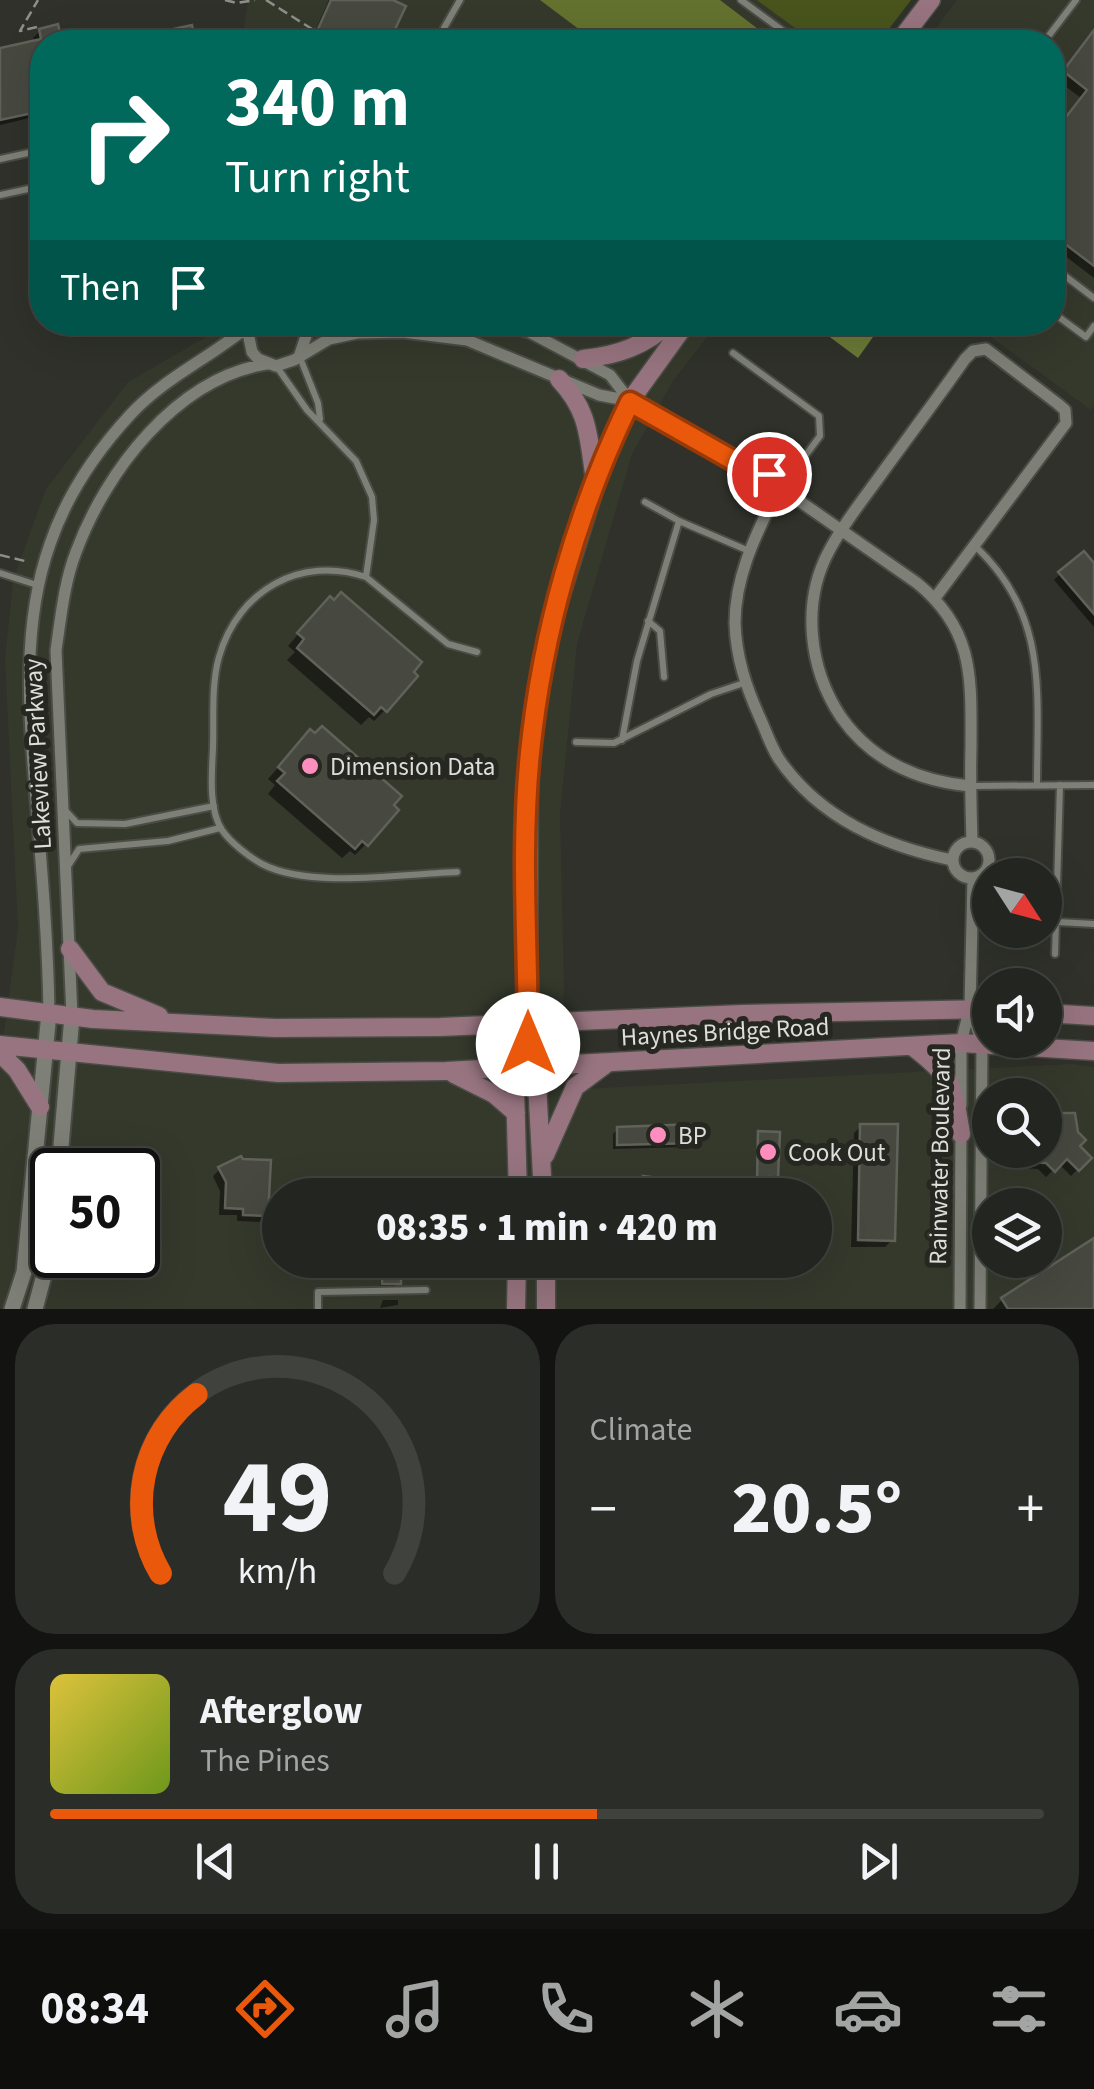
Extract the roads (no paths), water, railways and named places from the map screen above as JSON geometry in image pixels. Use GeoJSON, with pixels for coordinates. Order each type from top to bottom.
{"type":"FeatureCollection","features":[{"type":"Feature","properties":{"kind":"main road"},"geometry":{"type":"LineString","coordinates":[[908,30],[931,0]]}},
{"type":"Feature","properties":{"kind":"main road"},"geometry":{"type":"LineString","coordinates":[[583,360],[617,355],[653,335]]}},
{"type":"Feature","properties":{"kind":"main road"},"geometry":{"type":"LineString","coordinates":[[541,1178],[537,1083],[528,1066],[526,816],[534,717],[547,639],[596,481],[630,402],[678,335]]}},
{"type":"Feature","properties":{"kind":"main road"},"geometry":{"type":"LineString","coordinates":[[559,380],[578,399],[584,414],[596,481]]}},
{"type":"Feature","properties":{"kind":"main road"},"geometry":{"type":"LineString","coordinates":[[70,949],[96,986],[110,997],[194,1025]]}},
{"type":"Feature","properties":{"kind":"main road","name":"Haynes Bridge Road"},"geometry":{"type":"LineString","coordinates":[[0,1006],[194,1025],[440,1027],[970,1008]]}},
{"type":"Feature","properties":{"kind":"main road"},"geometry":{"type":"LineString","coordinates":[[1062,1014],[1094,1016]]}},
{"type":"Feature","properties":{"kind":"main road","name":"Haynes Bridge Road"},"geometry":{"type":"LineString","coordinates":[[0,1049],[278,1073],[446,1071],[972,1043]]}},
{"type":"Feature","properties":{"kind":"main road"},"geometry":{"type":"LineString","coordinates":[[912,1046],[950,1081],[961,1134]]}},
{"type":"Feature","properties":{"kind":"main road"},"geometry":{"type":"LineString","coordinates":[[0,1049],[40,1106]]}},
{"type":"Feature","properties":{"kind":"main road","name":"Haynes Bridge Road"},"geometry":{"type":"LineString","coordinates":[[1062,1049],[1094,1051]]}},
{"type":"Feature","properties":{"kind":"main road"},"geometry":{"type":"LineString","coordinates":[[541,1166],[575,1086],[611,1062]]}},
{"type":"Feature","properties":{"kind":"main road"},"geometry":{"type":"LineString","coordinates":[[518,1178],[516,1084],[528,1066]]}},
{"type":"Feature","properties":{"kind":"main road"},"geometry":{"type":"LineString","coordinates":[[446,1071],[472,1080],[516,1113]]}},
{"type":"Feature","properties":{"kind":"main road"},"geometry":{"type":"LineString","coordinates":[[516,1309],[517,1278]]}},
{"type":"Feature","properties":{"kind":"main road"},"geometry":{"type":"LineString","coordinates":[[546,1278],[546,1309]]}},
{"type":"Feature","properties":{"kind":"street","name":"Lakeview Parkway"},"geometry":{"type":"LineString","coordinates":[[49,1013],[30,700],[30,649],[38,586],[63,512],[94,458],[131,414],[174,376],[237,335]]}},
{"type":"Feature","properties":{"kind":"street"},"geometry":{"type":"LineString","coordinates":[[248,335],[252,352],[271,365]]}},
{"type":"Feature","properties":{"kind":"street"},"geometry":{"type":"LineString","coordinates":[[300,354],[306,335]]}},
{"type":"Feature","properties":{"kind":"street"},"geometry":{"type":"LineString","coordinates":[[300,354],[329,339],[348,335]]}},
{"type":"Feature","properties":{"kind":"street"},"geometry":{"type":"LineString","coordinates":[[426,335],[466,340],[514,357],[559,380],[630,402],[766,479]]}},
{"type":"Feature","properties":{"kind":"street"},"geometry":{"type":"LineString","coordinates":[[534,335],[610,375],[630,402]]}},
{"type":"Feature","properties":{"kind":"street"},"geometry":{"type":"LineString","coordinates":[[935,598],[1068,418],[1058,404],[986,349],[973,351],[966,358],[841,530],[819,571],[811,612],[816,659],[834,706],[866,746],[890,763],[941,783],[970,786]]}},
{"type":"Feature","properties":{"kind":"street","name":"Lakeview Parkway"},"geometry":{"type":"LineString","coordinates":[[61,1148],[72,1016],[56,650],[74,554],[116,474],[150,432],[190,397],[229,374],[285,364],[300,354]]}},
{"type":"Feature","properties":{"kind":"street"},"geometry":{"type":"LineString","coordinates":[[778,468],[794,472],[800,487],[795,498],[784,503],[773,500],[766,490],[766,479],[778,468]]}},
{"type":"Feature","properties":{"kind":"street"},"geometry":{"type":"LineString","coordinates":[[795,498],[935,598],[955,626],[969,663],[972,841]]}},
{"type":"Feature","properties":{"kind":"street"},"geometry":{"type":"LineString","coordinates":[[773,500],[750,551],[739,588],[735,621],[744,683],[777,756],[808,792],[854,828],[878,840],[952,860],[961,876],[972,878]]}},
{"type":"Feature","properties":{"kind":"street"},"geometry":{"type":"LineString","coordinates":[[38,586],[64,592]]}},
{"type":"Feature","properties":{"kind":"street"},"geometry":{"type":"LineString","coordinates":[[952,860],[956,849],[972,841]]}},
{"type":"Feature","properties":{"kind":"street"},"geometry":{"type":"LineString","coordinates":[[972,841],[986,850],[988,858]]}},
{"type":"Feature","properties":{"kind":"street"},"geometry":{"type":"LineString","coordinates":[[970,1008],[972,921]]}},
{"type":"Feature","properties":{"kind":"street","name":"Rainwater Boulevard"},"geometry":{"type":"LineString","coordinates":[[960,1309],[961,1043],[970,1008]]}},
{"type":"Feature","properties":{"kind":"street","name":"Rainwater Boulevard"},"geometry":{"type":"LineString","coordinates":[[970,1008],[972,1014]]}},
{"type":"Feature","properties":{"kind":"street"},"geometry":{"type":"LineString","coordinates":[[12,1309],[24,1272],[49,1013]]}},
{"type":"Feature","properties":{"kind":"street","name":"Rainwater Boulevard"},"geometry":{"type":"LineString","coordinates":[[980,1309],[982,1058]]}},
{"type":"Feature","properties":{"kind":"street"},"geometry":{"type":"LineString","coordinates":[[36,1309],[43,1278]]}},
{"type":"Feature","properties":{"kind":"lane"},"geometry":{"type":"LineString","coordinates":[[446,30],[460,0]]}},
{"type":"Feature","properties":{"kind":"lane"},"geometry":{"type":"LineString","coordinates":[[741,0],[782,30]]}},
{"type":"Feature","properties":{"kind":"lane"},"geometry":{"type":"LineString","coordinates":[[1053,30],[1076,0]]}},
{"type":"Feature","properties":{"kind":"lane"},"geometry":{"type":"LineString","coordinates":[[0,159],[30,153]]}},
{"type":"Feature","properties":{"kind":"lane"},"geometry":{"type":"LineString","coordinates":[[0,195],[30,189]]}},
{"type":"Feature","properties":{"kind":"lane"},"geometry":{"type":"LineString","coordinates":[[1065,276],[1094,298]]}},
{"type":"Feature","properties":{"kind":"lane"},"geometry":{"type":"LineString","coordinates":[[1065,322],[1086,337],[1094,326]]}},
{"type":"Feature","properties":{"kind":"lane"},"geometry":{"type":"LineString","coordinates":[[466,340],[467,335]]}},
{"type":"Feature","properties":{"kind":"lane"},"geometry":{"type":"LineString","coordinates":[[734,353],[819,416],[820,436],[794,472]]}},
{"type":"Feature","properties":{"kind":"lane"},"geometry":{"type":"LineString","coordinates":[[300,354],[318,403],[320,420]]}},
{"type":"Feature","properties":{"kind":"lane"},"geometry":{"type":"LineString","coordinates":[[271,365],[356,461],[372,497],[374,520],[366,576]]}},
{"type":"Feature","properties":{"kind":"lane"},"geometry":{"type":"LineString","coordinates":[[645,502],[750,551]]}},
{"type":"Feature","properties":{"kind":"lane"},"geometry":{"type":"LineString","coordinates":[[622,740],[648,621],[679,521]]}},
{"type":"Feature","properties":{"kind":"lane"},"geometry":{"type":"LineString","coordinates":[[974,546],[1014,593],[1029,626],[1037,666],[1037,785]]}},
{"type":"Feature","properties":{"kind":"lane"},"geometry":{"type":"LineString","coordinates":[[457,872],[330,878],[293,875],[261,864],[220,828],[214,806],[214,695],[218,660],[226,636],[263,592],[284,577],[319,569],[341,568],[366,576],[448,644],[477,652]]}},
{"type":"Feature","properties":{"kind":"lane"},"geometry":{"type":"LineString","coordinates":[[0,574],[38,586]]}},
{"type":"Feature","properties":{"kind":"lane"},"geometry":{"type":"LineString","coordinates":[[648,621],[660,631],[664,676]]}},
{"type":"Feature","properties":{"kind":"lane"},"geometry":{"type":"LineString","coordinates":[[576,742],[614,743],[711,694],[744,683]]}},
{"type":"Feature","properties":{"kind":"lane"},"geometry":{"type":"LineString","coordinates":[[1059,858],[1060,785]]}},
{"type":"Feature","properties":{"kind":"lane"},"geometry":{"type":"LineString","coordinates":[[970,786],[1094,785]]}},
{"type":"Feature","properties":{"kind":"lane"},"geometry":{"type":"LineString","coordinates":[[64,809],[77,823],[125,824],[214,806]]}},
{"type":"Feature","properties":{"kind":"lane"},"geometry":{"type":"LineString","coordinates":[[67,867],[79,849],[168,841],[220,828]]}},
{"type":"Feature","properties":{"kind":"lane"},"geometry":{"type":"LineString","coordinates":[[1062,922],[1094,924]]}},
{"type":"Feature","properties":{"kind":"lane"},"geometry":{"type":"LineString","coordinates":[[1056,948],[1056,954]]}},
{"type":"Feature","properties":{"kind":"lane"},"geometry":{"type":"LineString","coordinates":[[318,1309],[318,1292],[426,1290]]}},
{"type":"Feature","properties":{"kind":"place","name":"Dimension Data"},"geometry":{"type":"Point","coordinates":[310,766]}},
{"type":"Feature","properties":{"kind":"place","name":"BP"},"geometry":{"type":"Point","coordinates":[658,1135]}},
{"type":"Feature","properties":{"kind":"place","name":"Cook Out"},"geometry":{"type":"Point","coordinates":[768,1152]}}]}
